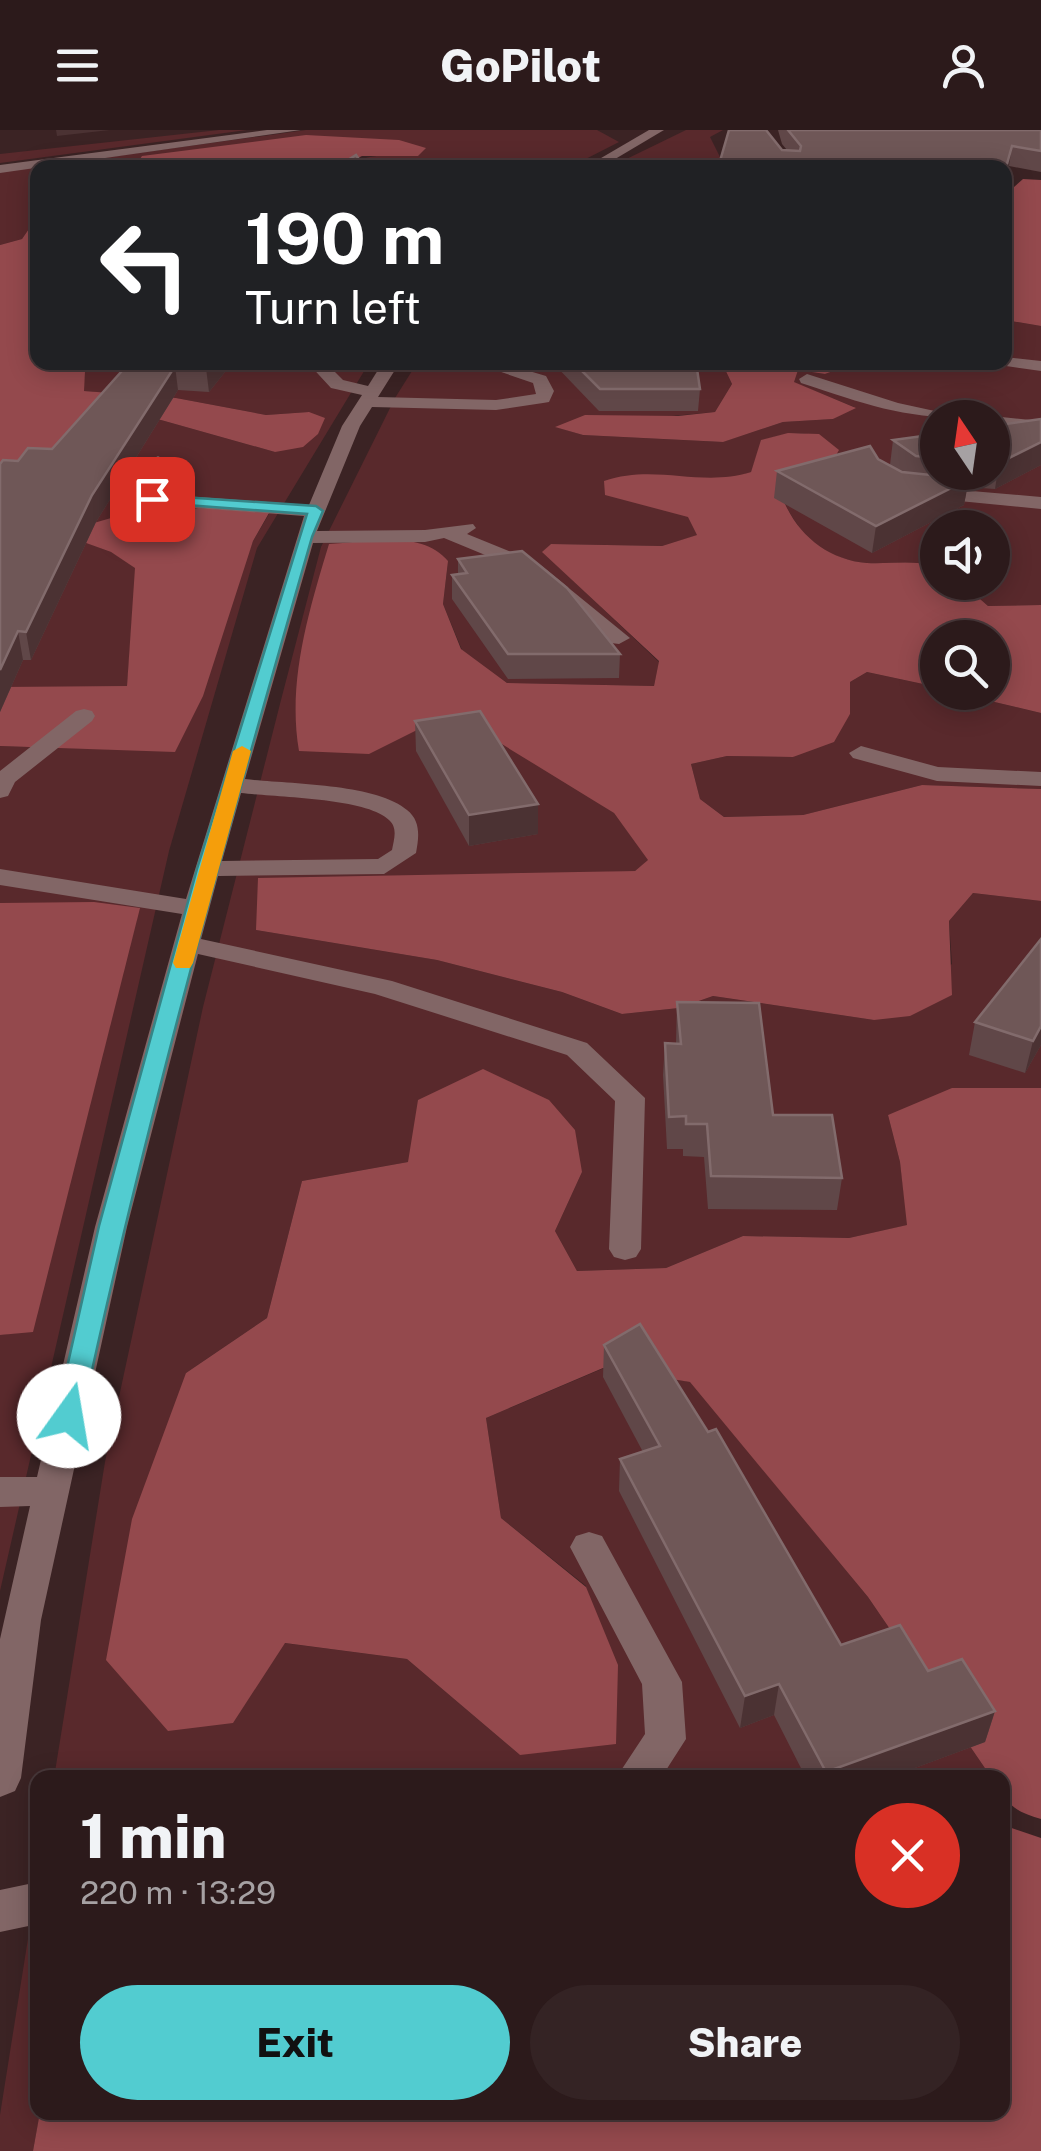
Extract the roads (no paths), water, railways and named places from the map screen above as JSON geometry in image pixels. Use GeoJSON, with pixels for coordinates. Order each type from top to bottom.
{"type":"FeatureCollection","features":[{"type":"Feature","properties":{"kind":"street"},"geometry":{"type":"LineString","coordinates":[[68,160],[295,130]]}},
{"type":"Feature","properties":{"kind":"street"},"geometry":{"type":"LineString","coordinates":[[604,160],[658,130]]}},
{"type":"Feature","properties":{"kind":"street"},"geometry":{"type":"LineString","coordinates":[[0,169],[30,165]]}},
{"type":"Feature","properties":{"kind":"street"},"geometry":{"type":"LineString","coordinates":[[1012,363],[1041,366]]}},
{"type":"Feature","properties":{"kind":"street"},"geometry":{"type":"LineString","coordinates":[[323,370],[337,384],[370,397],[496,405],[543,398],[546,390],[540,380],[507,370]]}},
{"type":"Feature","properties":{"kind":"street"},"geometry":{"type":"LineString","coordinates":[[0,1778],[22,1620],[111,1226],[196,908],[310,524],[352,426],[387,370]]}},
{"type":"Feature","properties":{"kind":"street"},"geometry":{"type":"LineString","coordinates":[[806,378],[895,408],[920,412]]}},
{"type":"Feature","properties":{"kind":"street"},"geometry":{"type":"LineString","coordinates":[[1010,423],[1041,426]]}},
{"type":"Feature","properties":{"kind":"street"},"geometry":{"type":"LineString","coordinates":[[158,460],[144,491],[152,499],[310,524],[425,536],[484,525]]}},
{"type":"Feature","properties":{"kind":"street"},"geometry":{"type":"LineString","coordinates":[[908,490],[1041,504]]}},
{"type":"Feature","properties":{"kind":"street"},"geometry":{"type":"LineString","coordinates":[[446,532],[531,567],[619,638]]}},
{"type":"Feature","properties":{"kind":"street"},"geometry":{"type":"LineString","coordinates":[[0,791],[5,779],[84,716]]}},
{"type":"Feature","properties":{"kind":"street"},"geometry":{"type":"LineString","coordinates":[[862,753],[936,774],[1041,779]]}},
{"type":"Feature","properties":{"kind":"street"},"geometry":{"type":"LineString","coordinates":[[207,869],[384,866],[404,853],[408,832],[399,814],[372,801],[232,784]]}},
{"type":"Feature","properties":{"kind":"street"},"geometry":{"type":"LineString","coordinates":[[0,877],[196,908]]}},
{"type":"Feature","properties":{"kind":"street"},"geometry":{"type":"LineString","coordinates":[[188,944],[382,987],[578,1049],[630,1098],[625,1249]]}},
{"type":"Feature","properties":{"kind":"street"},"geometry":{"type":"LineString","coordinates":[[0,1492],[52,1492]]}},
{"type":"Feature","properties":{"kind":"street"},"geometry":{"type":"LineString","coordinates":[[589,1547],[662,1682],[666,1739],[642,1770]]}},
{"type":"Feature","properties":{"kind":"street"},"geometry":{"type":"LineString","coordinates":[[0,1911],[30,1905]]}}]}
